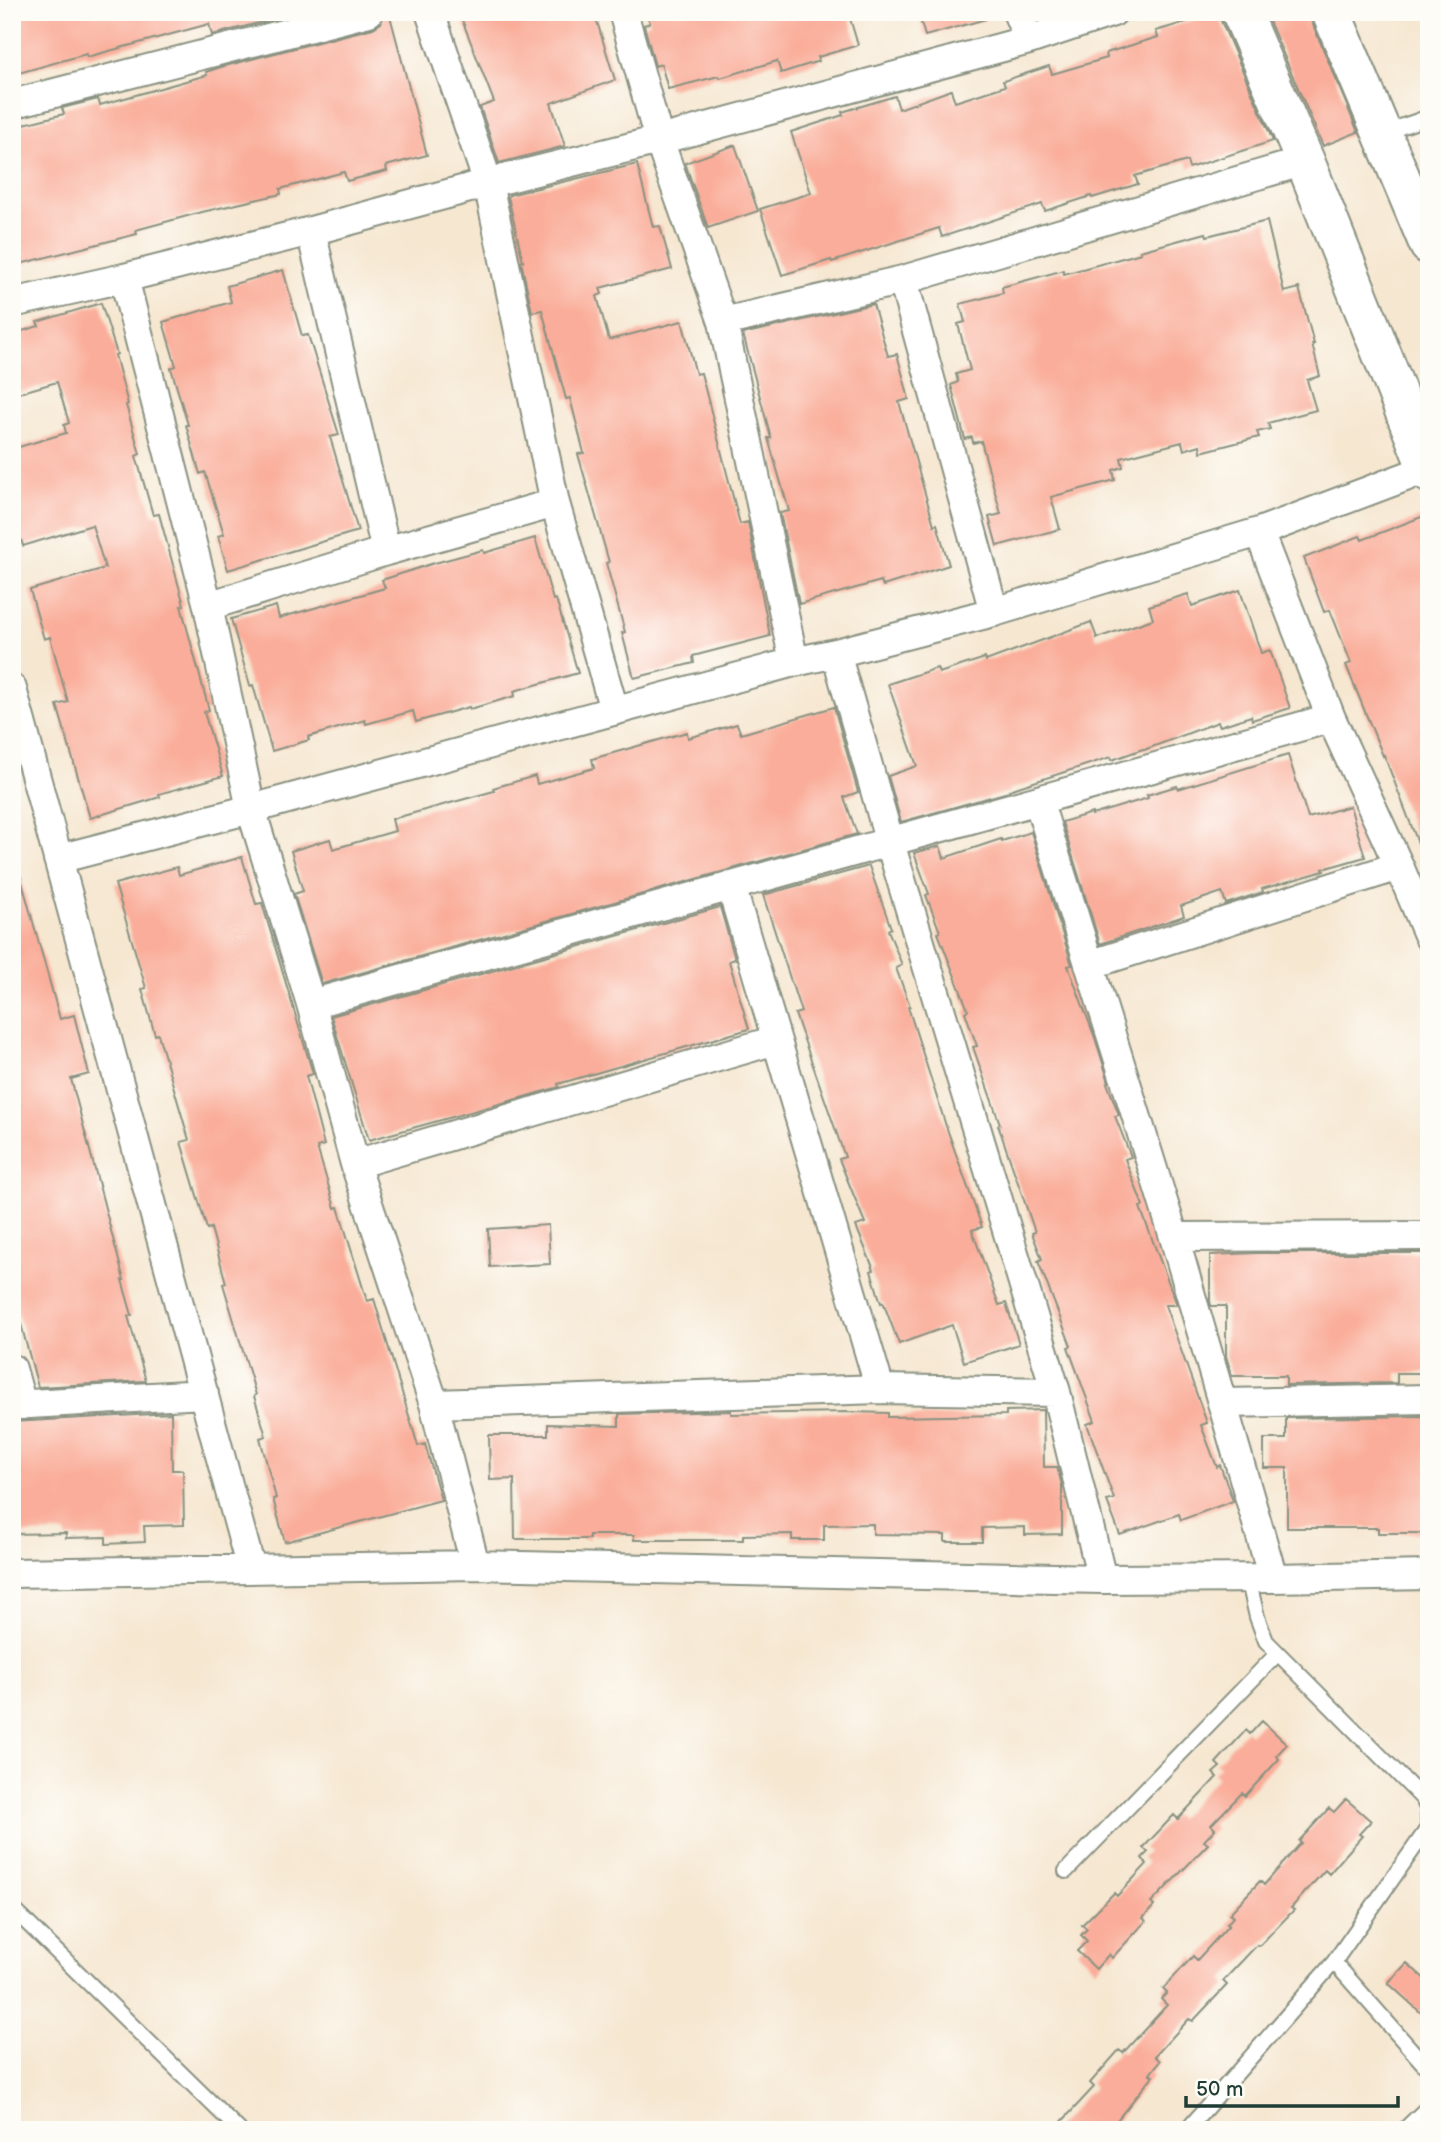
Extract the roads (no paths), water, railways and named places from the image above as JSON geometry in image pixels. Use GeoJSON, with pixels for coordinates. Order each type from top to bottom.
{"type":"FeatureCollection","features":[{"type":"Feature","properties":{"kind":"street"},"geometry":{"type":"LineString","coordinates":[[12,104],[369,12]]}},
{"type":"Feature","properties":{"kind":"street"},"geometry":{"type":"LineString","coordinates":[[430,12],[488,183],[555,503],[614,710]]}},
{"type":"Feature","properties":{"kind":"street"},"geometry":{"type":"LineString","coordinates":[[623,12],[659,140],[723,322],[794,662]]}},
{"type":"Feature","properties":{"kind":"street"},"geometry":{"type":"LineString","coordinates":[[1017,12],[1029,40]]}},
{"type":"Feature","properties":{"kind":"street"},"geometry":{"type":"LineString","coordinates":[[12,303],[311,231],[659,140],[1029,40],[1113,12]]}},
{"type":"Feature","properties":{"kind":"street"},"geometry":{"type":"LineString","coordinates":[[58,859],[794,662],[994,612],[1259,532],[1428,470],[1305,162],[1241,12]]}},
{"type":"Feature","properties":{"kind":"street"},"geometry":{"type":"LineString","coordinates":[[1331,12],[1429,245]]}},
{"type":"Feature","properties":{"kind":"street"},"geometry":{"type":"LineString","coordinates":[[723,322],[903,280],[1305,162]]}},
{"type":"Feature","properties":{"kind":"street"},"geometry":{"type":"LineString","coordinates":[[311,231],[386,551]]}},
{"type":"Feature","properties":{"kind":"street"},"geometry":{"type":"LineString","coordinates":[[124,278],[208,606],[251,809],[312,1004],[355,1164],[434,1404],[475,1565]]}},
{"type":"Feature","properties":{"kind":"street"},"geometry":{"type":"LineString","coordinates":[[903,280],[994,612]]}},
{"type":"Feature","properties":{"kind":"street"},"geometry":{"type":"LineString","coordinates":[[208,606],[555,503]]}},
{"type":"Feature","properties":{"kind":"street"},"geometry":{"type":"LineString","coordinates":[[1259,532],[1331,718],[1429,937]]}},
{"type":"Feature","properties":{"kind":"street"},"geometry":{"type":"LineString","coordinates":[[836,653],[890,843],[1056,1392],[1102,1579]]}},
{"type":"Feature","properties":{"kind":"street"},"geometry":{"type":"LineString","coordinates":[[12,689],[16,721],[58,859],[251,1569]]}},
{"type":"Feature","properties":{"kind":"street"},"geometry":{"type":"LineString","coordinates":[[312,1004],[1039,803],[1331,718]]}},
{"type":"Feature","properties":{"kind":"street"},"geometry":{"type":"LineString","coordinates":[[1039,803],[1174,1237],[1222,1403],[1260,1578]]}},
{"type":"Feature","properties":{"kind":"street"},"geometry":{"type":"LineString","coordinates":[[1089,965],[1399,866]]}},
{"type":"Feature","properties":{"kind":"street"},"geometry":{"type":"LineString","coordinates":[[731,886],[880,1389]]}},
{"type":"Feature","properties":{"kind":"street"},"geometry":{"type":"LineString","coordinates":[[355,1164],[776,1040]]}},
{"type":"Feature","properties":{"kind":"street"},"geometry":{"type":"LineString","coordinates":[[1174,1237],[1429,1236]]}},
{"type":"Feature","properties":{"kind":"street"},"geometry":{"type":"LineString","coordinates":[[12,1368],[17,1405],[204,1394]]}},
{"type":"Feature","properties":{"kind":"street"},"geometry":{"type":"LineString","coordinates":[[434,1404],[880,1389],[1056,1392]]}},
{"type":"Feature","properties":{"kind":"street"},"geometry":{"type":"LineString","coordinates":[[1222,1403],[1429,1399]]}},
{"type":"Feature","properties":{"kind":"street"},"geometry":{"type":"LineString","coordinates":[[12,1573],[475,1565],[1102,1579],[1429,1575]]}},
{"type":"Feature","properties":{"kind":"lane"},"geometry":{"type":"LineString","coordinates":[[1382,133],[1429,117]]}},
{"type":"Feature","properties":{"kind":"lane"},"geometry":{"type":"LineString","coordinates":[[1187,2130],[1334,1962],[1428,1828],[1428,1810],[1423,1799],[1266,1640],[1260,1628],[1260,1578]]}},
{"type":"Feature","properties":{"kind":"lane"},"geometry":{"type":"LineString","coordinates":[[1066,1871],[1278,1654]]}},
{"type":"Feature","properties":{"kind":"lane"},"geometry":{"type":"LineString","coordinates":[[12,1908],[239,2130]]}},
{"type":"Feature","properties":{"kind":"lane"},"geometry":{"type":"LineString","coordinates":[[1334,1962],[1429,2070]]}},
{"type":"Feature","properties":{"kind":"lane"},"geometry":{"type":"LineString","coordinates":[[1404,2130],[1429,2106]]}}]}
